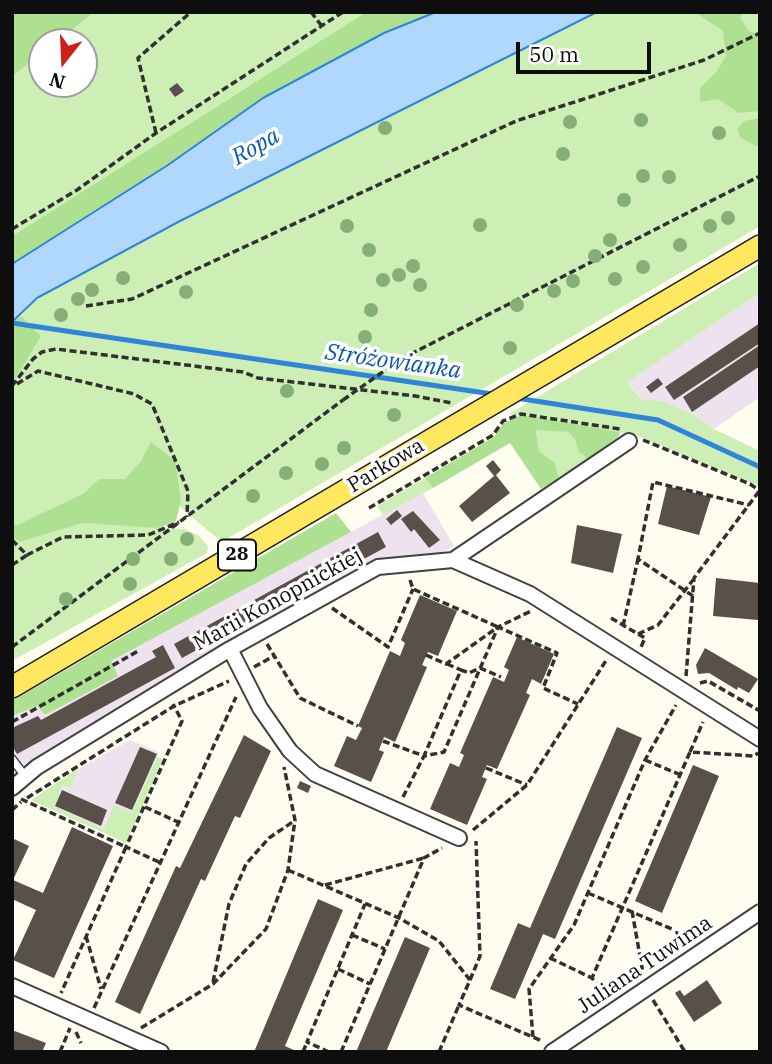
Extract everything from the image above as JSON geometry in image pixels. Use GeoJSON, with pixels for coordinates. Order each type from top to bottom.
{"type":"FeatureCollection","features":[{"type":"Feature","properties":{"kind":"main road","name":"Parkowa"},"geometry":{"type":"LineString","coordinates":[[12,687],[457,413],[549,370],[760,246]]}},
{"type":"Feature","properties":{"kind":"street"},"geometry":{"type":"LineString","coordinates":[[453,560],[633,439]]}},
{"type":"Feature","properties":{"kind":"street"},"geometry":{"type":"LineString","coordinates":[[453,560],[546,604],[686,685],[708,708],[760,739]]}},
{"type":"Feature","properties":{"kind":"street","name":"Marii Konopnickiej"},"geometry":{"type":"LineString","coordinates":[[12,788],[230,649],[378,567],[453,560]]}},
{"type":"Feature","properties":{"kind":"street"},"geometry":{"type":"LineString","coordinates":[[230,649],[277,733],[290,751],[316,774],[459,838]]}},
{"type":"Feature","properties":{"kind":"street","name":"Juliana Tuwima"},"geometry":{"type":"LineString","coordinates":[[555,1050],[760,912]]}},
{"type":"Feature","properties":{"kind":"street"},"geometry":{"type":"LineString","coordinates":[[12,986],[161,1052]]}},
{"type":"Feature","properties":{"kind":"lane"},"geometry":{"type":"LineString","coordinates":[[12,759],[26,777]]}},
{"type":"Feature","properties":{"kind":"path"},"geometry":{"type":"LineString","coordinates":[[156,133],[138,58],[191,12]]}},
{"type":"Feature","properties":{"kind":"path"},"geometry":{"type":"LineString","coordinates":[[312,12],[321,25]]}},
{"type":"Feature","properties":{"kind":"path"},"geometry":{"type":"LineString","coordinates":[[12,229],[77,190],[156,133],[343,12]]}},
{"type":"Feature","properties":{"kind":"path"},"geometry":{"type":"LineString","coordinates":[[86,306],[132,299],[516,121],[704,60],[760,33]]}},
{"type":"Feature","properties":{"kind":"path"},"geometry":{"type":"LineString","coordinates":[[12,648],[401,359],[760,176]]}},
{"type":"Feature","properties":{"kind":"path"},"geometry":{"type":"LineString","coordinates":[[13,386],[41,352],[56,349],[229,370],[258,378],[276,378],[457,413]]}},
{"type":"Feature","properties":{"kind":"path"},"geometry":{"type":"LineString","coordinates":[[13,386],[38,371],[134,394],[152,404],[188,491],[187,519]]}},
{"type":"Feature","properties":{"kind":"path"},"geometry":{"type":"LineString","coordinates":[[369,508],[493,435],[503,421],[521,414],[597,423],[621,429],[633,439],[760,491],[658,625],[637,634]]}},
{"type":"Feature","properties":{"kind":"path"},"geometry":{"type":"LineString","coordinates":[[623,625],[653,482],[749,505]]}},
{"type":"Feature","properties":{"kind":"path"},"geometry":{"type":"LineString","coordinates":[[12,565],[63,537],[148,535],[187,519]]}},
{"type":"Feature","properties":{"kind":"path"},"geometry":{"type":"LineString","coordinates":[[12,540],[27,555]]}},
{"type":"Feature","properties":{"kind":"path"},"geometry":{"type":"LineString","coordinates":[[638,559],[693,596]]}},
{"type":"Feature","properties":{"kind":"path"},"geometry":{"type":"LineString","coordinates":[[320,600],[388,647],[413,589],[406,565]]}},
{"type":"Feature","properties":{"kind":"path"},"geometry":{"type":"LineString","coordinates":[[533,1037],[529,989],[574,925],[645,760],[686,685],[694,578]]}},
{"type":"Feature","properties":{"kind":"path"},"geometry":{"type":"LineString","coordinates":[[413,589],[558,653],[543,688],[578,704]]}},
{"type":"Feature","properties":{"kind":"path"},"geometry":{"type":"LineString","coordinates":[[446,664],[498,627],[546,604]]}},
{"type":"Feature","properties":{"kind":"path"},"geometry":{"type":"LineString","coordinates":[[611,618],[645,638],[640,650]]}},
{"type":"Feature","properties":{"kind":"path"},"geometry":{"type":"LineString","coordinates":[[383,741],[424,756],[444,751],[498,627]]}},
{"type":"Feature","properties":{"kind":"path"},"geometry":{"type":"LineString","coordinates":[[260,633],[300,698],[358,726]]}},
{"type":"Feature","properties":{"kind":"path"},"geometry":{"type":"LineString","coordinates":[[12,722],[140,650]]}},
{"type":"Feature","properties":{"kind":"path"},"geometry":{"type":"LineString","coordinates":[[426,655],[469,673],[480,668],[501,677]]}},
{"type":"Feature","properties":{"kind":"path"},"geometry":{"type":"LineString","coordinates":[[12,810],[174,706],[244,676],[274,656]]}},
{"type":"Feature","properties":{"kind":"path"},"geometry":{"type":"LineString","coordinates":[[403,797],[461,670]]}},
{"type":"Feature","properties":{"kind":"path"},"geometry":{"type":"LineString","coordinates":[[674,672],[686,685],[708,681],[760,711]]}},
{"type":"Feature","properties":{"kind":"path"},"geometry":{"type":"LineString","coordinates":[[60,1052],[101,991],[244,676]]}},
{"type":"Feature","properties":{"kind":"path"},"geometry":{"type":"LineString","coordinates":[[56,1005],[182,721],[164,689]]}},
{"type":"Feature","properties":{"kind":"path"},"geometry":{"type":"LineString","coordinates":[[752,707],[760,706]]}},
{"type":"Feature","properties":{"kind":"path"},"geometry":{"type":"LineString","coordinates":[[592,978],[708,708]]}},
{"type":"Feature","properties":{"kind":"path"},"geometry":{"type":"LineString","coordinates":[[128,1037],[213,984],[266,929],[288,870],[295,820],[277,733]]}},
{"type":"Feature","properties":{"kind":"path"},"geometry":{"type":"LineString","coordinates":[[690,752],[754,756],[760,751]]}},
{"type":"Feature","properties":{"kind":"path"},"geometry":{"type":"LineString","coordinates":[[645,760],[681,775]]}},
{"type":"Feature","properties":{"kind":"path"},"geometry":{"type":"LineString","coordinates":[[486,768],[527,785]]}},
{"type":"Feature","properties":{"kind":"path"},"geometry":{"type":"LineString","coordinates":[[12,795],[159,862]]}},
{"type":"Feature","properties":{"kind":"path"},"geometry":{"type":"LineString","coordinates":[[144,806],[178,822]]}},
{"type":"Feature","properties":{"kind":"path"},"geometry":{"type":"LineString","coordinates":[[213,984],[229,904],[246,864],[269,838],[295,820]]}},
{"type":"Feature","properties":{"kind":"path"},"geometry":{"type":"LineString","coordinates":[[439,1052],[480,956],[475,828]]}},
{"type":"Feature","properties":{"kind":"path"},"geometry":{"type":"LineString","coordinates":[[324,886],[425,858]]}},
{"type":"Feature","properties":{"kind":"path"},"geometry":{"type":"LineString","coordinates":[[288,870],[439,941],[470,980]]}},
{"type":"Feature","properties":{"kind":"path"},"geometry":{"type":"LineString","coordinates":[[588,893],[712,946]]}},
{"type":"Feature","properties":{"kind":"path"},"geometry":{"type":"LineString","coordinates":[[303,1052],[365,904]]}},
{"type":"Feature","properties":{"kind":"path"},"geometry":{"type":"LineString","coordinates":[[352,935],[385,949]]}},
{"type":"Feature","properties":{"kind":"path"},"geometry":{"type":"LineString","coordinates":[[86,936],[101,991]]}},
{"type":"Feature","properties":{"kind":"path"},"geometry":{"type":"LineString","coordinates":[[550,958],[592,978],[616,1009]]}},
{"type":"Feature","properties":{"kind":"path"},"geometry":{"type":"LineString","coordinates":[[338,969],[370,984]]}},
{"type":"Feature","properties":{"kind":"path"},"geometry":{"type":"LineString","coordinates":[[459,1005],[533,1037],[555,1050]]}},
{"type":"Feature","properties":{"kind":"path"},"geometry":{"type":"LineString","coordinates":[[307,1042],[329,1052]]}},
{"type":"Feature","properties":{"kind":"shaded area"},"geometry":{"type":"Polygon","coordinates":[[[760,293],[760,397],[714,429],[695,415],[664,403],[641,399],[627,381],[760,293]]]}},
{"type":"Feature","properties":{"kind":"shaded area"},"geometry":{"type":"Polygon","coordinates":[[[423,493],[454,546],[435,556],[380,560],[23,766],[12,775],[12,716],[37,706],[45,715],[117,675],[111,661],[423,493]]]}},
{"type":"Feature","properties":{"kind":"shaded area"},"geometry":{"type":"Polygon","coordinates":[[[130,740],[159,752],[132,813],[104,829],[53,807],[64,785],[71,788],[78,769],[130,740]]]}},
{"type":"Feature","properties":{"kind":"green space"},"geometry":{"type":"Polygon","coordinates":[[[12,12],[94,12],[74,28],[28,28],[28,64],[12,77],[12,12]]]}},
{"type":"Feature","properties":{"kind":"green space"},"geometry":{"type":"Polygon","coordinates":[[[94,12],[366,12],[12,236],[12,77],[28,64],[28,98],[98,98],[98,28],[74,28],[94,12]]]}},
{"type":"Feature","properties":{"kind":"green space"},"geometry":{"type":"Polygon","coordinates":[[[366,12],[436,12],[384,33],[267,96],[168,165],[12,264],[12,236],[366,12]]]}},
{"type":"Feature","properties":{"kind":"green space"},"geometry":{"type":"Polygon","coordinates":[[[695,12],[741,12],[741,19],[749,31],[760,35],[760,117],[757,111],[739,113],[718,99],[700,102],[700,88],[717,71],[726,56],[723,31],[695,12]]]}},
{"type":"Feature","properties":{"kind":"green space"},"geometry":{"type":"Polygon","coordinates":[[[760,12],[760,226],[225,540],[218,539],[179,506],[174,461],[141,461],[125,480],[99,479],[84,493],[17,525],[12,524],[12,384],[40,336],[21,316],[38,296],[180,220],[596,13],[760,12]]]}},
{"type":"Feature","properties":{"kind":"green space"},"geometry":{"type":"Polygon","coordinates":[[[760,118],[760,146],[756,146],[741,138],[737,130],[744,121],[760,118]]]}},
{"type":"Feature","properties":{"kind":"green space"},"geometry":{"type":"Polygon","coordinates":[[[760,263],[760,293],[627,382],[641,399],[664,402],[695,415],[714,429],[760,451],[760,487],[636,435],[509,414],[760,263]]]}},
{"type":"Feature","properties":{"kind":"green space"},"geometry":{"type":"Polygon","coordinates":[[[21,316],[41,336],[12,384],[12,322],[21,316]]]}},
{"type":"Feature","properties":{"kind":"green space"},"geometry":{"type":"Polygon","coordinates":[[[521,415],[620,432],[619,436],[588,459],[578,451],[575,439],[568,432],[536,430],[539,451],[555,463],[559,478],[541,489],[510,443],[433,488],[425,478],[494,437],[503,424],[521,415]]]}},
{"type":"Feature","properties":{"kind":"green space"},"geometry":{"type":"Polygon","coordinates":[[[536,429],[568,432],[575,439],[578,451],[588,459],[559,478],[555,463],[539,451],[536,429]]]}},
{"type":"Feature","properties":{"kind":"green space"},"geometry":{"type":"Polygon","coordinates":[[[151,442],[175,461],[181,500],[176,521],[158,528],[83,523],[20,542],[12,536],[12,524],[17,525],[84,493],[99,479],[125,479],[141,461],[151,442]]]}},
{"type":"Feature","properties":{"kind":"green space"},"geometry":{"type":"Polygon","coordinates":[[[425,478],[433,488],[383,515],[377,506],[425,478]]]}},
{"type":"Feature","properties":{"kind":"green space"},"geometry":{"type":"Polygon","coordinates":[[[336,513],[351,532],[111,661],[118,676],[45,715],[37,706],[12,716],[12,701],[336,513]]]}},
{"type":"Feature","properties":{"kind":"green space"},"geometry":{"type":"Polygon","coordinates":[[[83,523],[185,529],[199,536],[208,546],[207,553],[12,661],[12,536],[20,542],[83,523]]]}},
{"type":"Feature","properties":{"kind":"green space"},"geometry":{"type":"Polygon","coordinates":[[[157,757],[163,759],[126,843],[31,800],[78,769],[71,788],[63,785],[54,807],[104,829],[114,805],[132,813],[157,757]]]}},
{"type":"Feature","properties":{"kind":"water","name":"Ropa"},"geometry":{"type":"Polygon","coordinates":[[[436,12],[597,12],[180,221],[37,298],[12,322],[12,264],[168,165],[263,98],[384,33],[436,12]]]}},
{"type":"Feature","properties":{"kind":"building"},"geometry":{"type":"Polygon","coordinates":[[[177,83],[184,91],[175,97],[169,89],[177,83]]]}},
{"type":"Feature","properties":{"kind":"building"},"geometry":{"type":"Polygon","coordinates":[[[760,323],[760,343],[674,400],[665,387],[760,323]]]}},
{"type":"Feature","properties":{"kind":"building"},"geometry":{"type":"Polygon","coordinates":[[[760,345],[760,366],[692,412],[683,397],[760,345]]]}},
{"type":"Feature","properties":{"kind":"building"},"geometry":{"type":"Polygon","coordinates":[[[658,378],[663,384],[651,393],[646,387],[658,378]]]}},
{"type":"Feature","properties":{"kind":"building"},"geometry":{"type":"Polygon","coordinates":[[[493,460],[501,470],[496,475],[510,493],[472,522],[459,506],[494,476],[486,466],[493,460]]]}},
{"type":"Feature","properties":{"kind":"building"},"geometry":{"type":"Polygon","coordinates":[[[667,486],[711,497],[699,535],[658,524],[667,486]]]}},
{"type":"Feature","properties":{"kind":"building"},"geometry":{"type":"Polygon","coordinates":[[[397,510],[402,516],[391,525],[386,519],[397,510]]]}},
{"type":"Feature","properties":{"kind":"building"},"geometry":{"type":"Polygon","coordinates":[[[413,511],[440,540],[429,548],[414,529],[411,532],[401,519],[413,511]]]}},
{"type":"Feature","properties":{"kind":"building"},"geometry":{"type":"Polygon","coordinates":[[[577,525],[622,534],[613,573],[571,563],[577,525]]]}},
{"type":"Feature","properties":{"kind":"building"},"geometry":{"type":"Polygon","coordinates":[[[378,532],[386,547],[182,658],[174,644],[378,532]]]}},
{"type":"Feature","properties":{"kind":"building"},"geometry":{"type":"Polygon","coordinates":[[[716,578],[760,583],[758,620],[713,616],[716,578]]]}},
{"type":"Feature","properties":{"kind":"building"},"geometry":{"type":"Polygon","coordinates":[[[420,595],[457,611],[438,656],[428,652],[422,665],[427,667],[395,742],[384,737],[379,750],[384,752],[371,782],[334,766],[347,736],[356,740],[362,728],[358,726],[390,651],[400,656],[405,643],[401,640],[420,595]]]}},
{"type":"Feature","properties":{"kind":"building"},"geometry":{"type":"Polygon","coordinates":[[[517,637],[554,654],[541,684],[532,679],[526,693],[530,695],[497,769],[487,765],[482,777],[487,779],[467,825],[430,809],[450,763],[459,767],[464,755],[460,753],[493,677],[504,682],[509,670],[504,667],[517,637]]]}},
{"type":"Feature","properties":{"kind":"building"},"geometry":{"type":"Polygon","coordinates":[[[163,645],[175,668],[17,754],[12,746],[12,728],[38,716],[41,720],[156,657],[152,651],[163,645]]]}},
{"type":"Feature","properties":{"kind":"building"},"geometry":{"type":"Polygon","coordinates":[[[705,648],[758,679],[749,693],[738,687],[737,690],[709,673],[698,674],[696,665],[705,648]]]}},
{"type":"Feature","properties":{"kind":"building"},"geometry":{"type":"Polygon","coordinates":[[[617,727],[642,738],[555,939],[543,934],[515,999],[490,989],[518,923],[530,928],[617,727]]]}},
{"type":"Feature","properties":{"kind":"building"},"geometry":{"type":"Polygon","coordinates":[[[244,735],[271,751],[240,818],[235,816],[205,881],[201,879],[140,1014],[115,1002],[176,866],[180,868],[244,735]]]}},
{"type":"Feature","properties":{"kind":"building"},"geometry":{"type":"Polygon","coordinates":[[[140,747],[157,754],[132,810],[115,803],[140,747]]]}},
{"type":"Feature","properties":{"kind":"building"},"geometry":{"type":"Polygon","coordinates":[[[693,765],[719,776],[662,913],[635,901],[693,765]]]}},
{"type":"Feature","properties":{"kind":"building"},"geometry":{"type":"Polygon","coordinates":[[[300,781],[311,786],[308,793],[297,788],[300,781]]]}},
{"type":"Feature","properties":{"kind":"building"},"geometry":{"type":"Polygon","coordinates":[[[62,790],[107,810],[101,826],[55,806],[62,790]]]}},
{"type":"Feature","properties":{"kind":"building"},"geometry":{"type":"Polygon","coordinates":[[[72,827],[113,846],[54,978],[13,960],[36,910],[12,899],[12,838],[29,846],[13,880],[43,893],[72,827]]]}},
{"type":"Feature","properties":{"kind":"building"},"geometry":{"type":"Polygon","coordinates":[[[318,899],[343,910],[285,1046],[298,1052],[254,1052],[318,899]]]}},
{"type":"Feature","properties":{"kind":"building"},"geometry":{"type":"Polygon","coordinates":[[[405,937],[430,948],[386,1052],[356,1052],[405,937]]]}},
{"type":"Feature","properties":{"kind":"building"},"geometry":{"type":"Polygon","coordinates":[[[707,980],[722,1003],[694,1022],[675,993],[680,990],[684,996],[707,980]]]}},
{"type":"Feature","properties":{"kind":"building"},"geometry":{"type":"Polygon","coordinates":[[[12,1030],[46,1043],[42,1052],[12,1052],[12,1030]]]}},
{"type":"Feature","properties":{"kind":"waterway","name":"Stróżowianka"},"geometry":{"type":"LineString","coordinates":[[12,323],[492,394]]}},
{"type":"Feature","properties":{"kind":"waterway","name":"Stróżowianka"},"geometry":{"type":"LineString","coordinates":[[516,398],[658,420],[760,467]]}}]}
